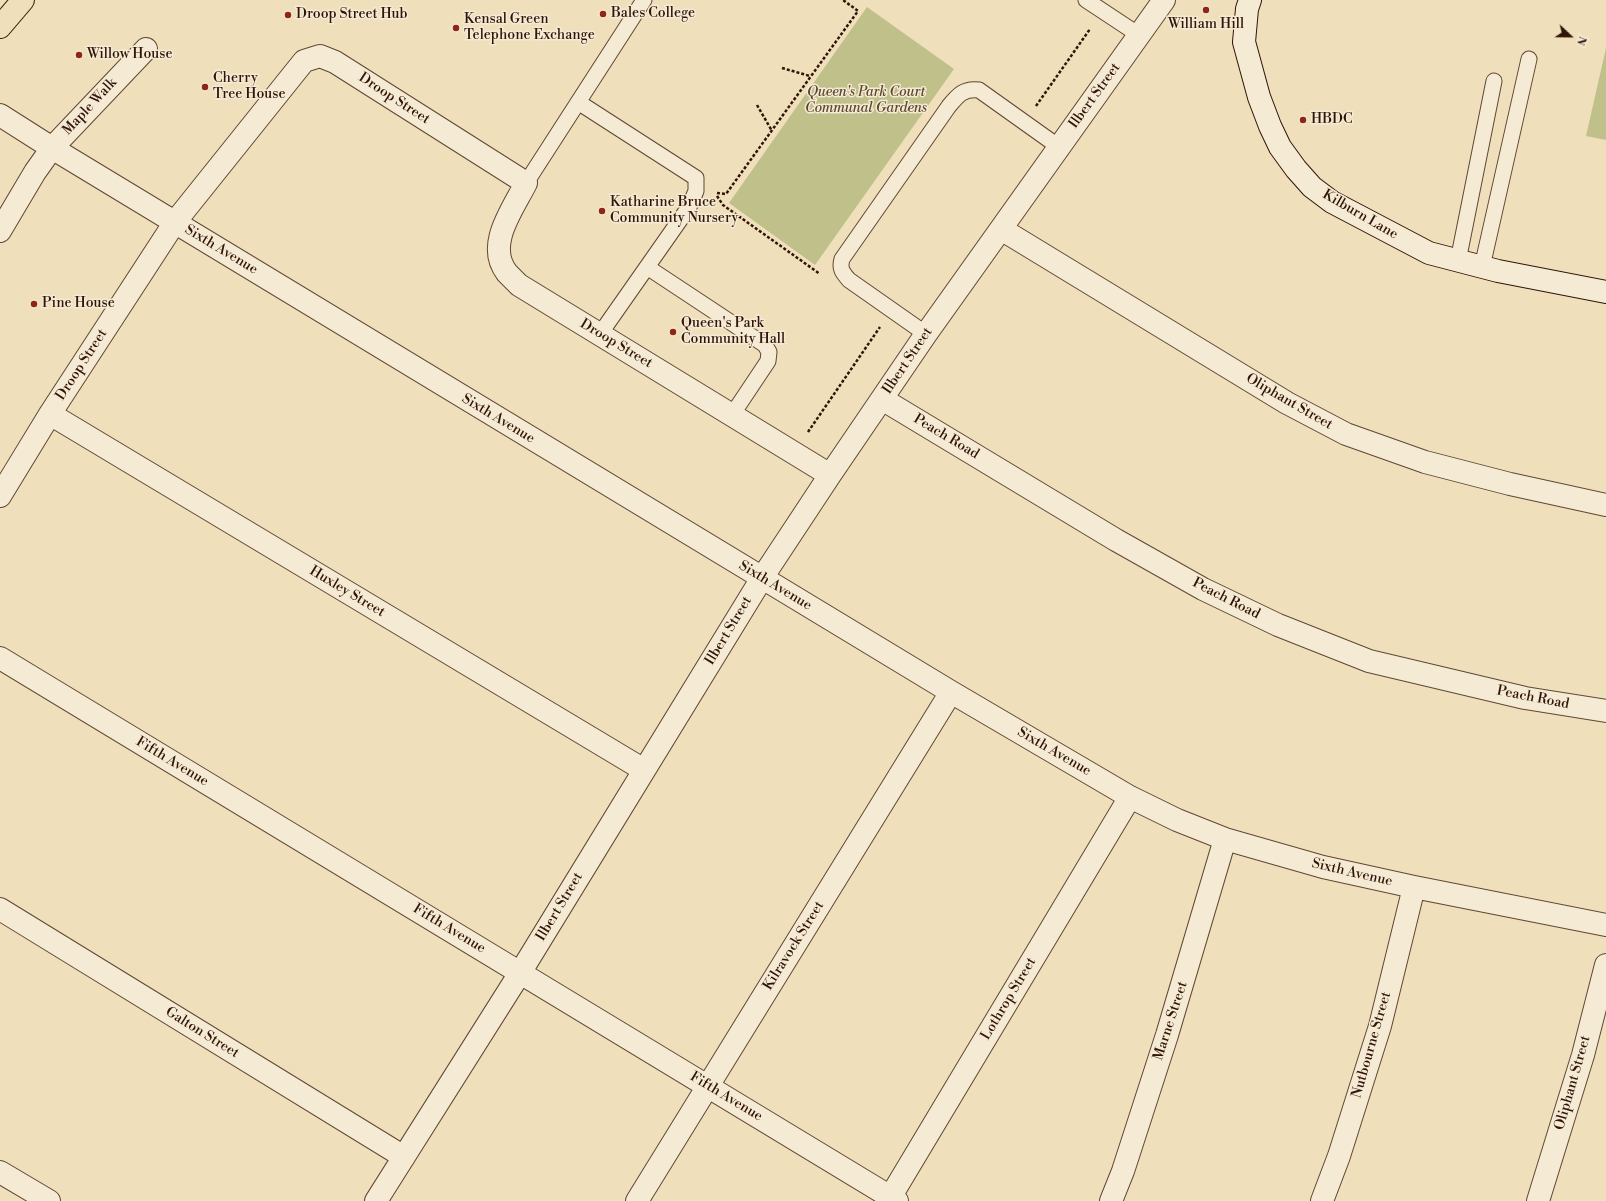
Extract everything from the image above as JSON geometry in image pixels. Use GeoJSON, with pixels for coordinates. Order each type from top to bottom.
{"type":"FeatureCollection","features":[{"type":"Feature","properties":{"kind":"main road"},"geometry":{"type":"LineString","coordinates":[[0,26],[23,0]]}},
{"type":"Feature","properties":{"kind":"street","name":"Ilbert Street"},"geometry":{"type":"LineString","coordinates":[[376,1201],[520,973],[762,578],[926,334],[1164,0]]}},
{"type":"Feature","properties":{"kind":"street","name":"Kilburn Lane"},"geometry":{"type":"LineString","coordinates":[[1250,0],[1246,9],[1244,42],[1258,97],[1280,147],[1296,169],[1312,187],[1332,202],[1428,253],[1482,267],[1606,292]]}},
{"type":"Feature","properties":{"kind":"street","name":"Maple Walk"},"geometry":{"type":"LineString","coordinates":[[0,231],[35,172],[52,148],[146,49]]}},
{"type":"Feature","properties":{"kind":"street","name":"Droop Street"},"geometry":{"type":"LineString","coordinates":[[0,496],[50,414],[175,222],[304,61],[320,56],[335,62],[526,183],[503,227],[499,242],[500,258],[506,273],[519,285],[830,475]]}},
{"type":"Feature","properties":{"kind":"street","name":"Sixth Avenue"},"geometry":{"type":"LineString","coordinates":[[0,115],[52,148],[762,578],[951,692],[1130,797],[1177,820],[1225,839],[1323,867],[1414,887],[1606,925]]}},
{"type":"Feature","properties":{"kind":"street","name":"Oliphant Street"},"geometry":{"type":"LineString","coordinates":[[1001,229],[1287,403],[1346,434],[1424,462],[1510,484],[1606,505]]}},
{"type":"Feature","properties":{"kind":"street","name":"Peach Road"},"geometry":{"type":"LineString","coordinates":[[882,399],[1116,540],[1203,589],[1278,626],[1370,661],[1525,698],[1606,711]]}},
{"type":"Feature","properties":{"kind":"street","name":"Huxley Street"},"geometry":{"type":"LineString","coordinates":[[50,414],[644,770]]}},
{"type":"Feature","properties":{"kind":"street","name":"Fifth Avenue"},"geometry":{"type":"LineString","coordinates":[[0,658],[708,1086],[892,1200]]}},
{"type":"Feature","properties":{"kind":"street","name":"Kilravock Street"},"geometry":{"type":"LineString","coordinates":[[637,1201],[951,692]]}},
{"type":"Feature","properties":{"kind":"street","name":"Lothrop Street"},"geometry":{"type":"LineString","coordinates":[[892,1200],[1130,797]]}},
{"type":"Feature","properties":{"kind":"street","name":"Marne Street"},"geometry":{"type":"LineString","coordinates":[[1112,1201],[1167,1035],[1225,839]]}},
{"type":"Feature","properties":{"kind":"street","name":"Nutbourne Street"},"geometry":{"type":"LineString","coordinates":[[1322,1201],[1380,1026],[1414,887]]}},
{"type":"Feature","properties":{"kind":"street","name":"Galton Street"},"geometry":{"type":"LineString","coordinates":[[0,909],[404,1157]]}},
{"type":"Feature","properties":{"kind":"street","name":"Oliphant Street"},"geometry":{"type":"LineString","coordinates":[[1538,1201],[1582,1055],[1606,965]]}},
{"type":"Feature","properties":{"kind":"street"},"geometry":{"type":"LineString","coordinates":[[0,1172],[49,1201]]}},
{"type":"Feature","properties":{"kind":"lane"},"geometry":{"type":"LineString","coordinates":[[526,183],[644,0]]}},
{"type":"Feature","properties":{"kind":"lane"},"geometry":{"type":"LineString","coordinates":[[1086,0],[1139,35]]}},
{"type":"Feature","properties":{"kind":"lane"},"geometry":{"type":"LineString","coordinates":[[1482,267],[1529,59]]}},
{"type":"Feature","properties":{"kind":"lane"},"geometry":{"type":"LineString","coordinates":[[1458,261],[1494,81]]}},
{"type":"Feature","properties":{"kind":"lane"},"geometry":{"type":"LineString","coordinates":[[926,334],[849,280],[842,271],[840,265],[956,97],[970,89],[979,90],[1059,147]]}},
{"type":"Feature","properties":{"kind":"lane"},"geometry":{"type":"LineString","coordinates":[[578,102],[696,178],[696,191],[689,207],[600,334]]}},
{"type":"Feature","properties":{"kind":"lane"},"geometry":{"type":"LineString","coordinates":[[647,267],[765,345],[770,352],[768,361],[732,415]]}},
{"type":"Feature","properties":{"kind":"path"},"geometry":{"type":"LineString","coordinates":[[843,0],[858,11],[726,194],[715,192],[723,205],[835,284],[849,280]]}},
{"type":"Feature","properties":{"kind":"path"},"geometry":{"type":"LineString","coordinates":[[1025,122],[1103,11]]}},
{"type":"Feature","properties":{"kind":"path"},"geometry":{"type":"LineString","coordinates":[[782,68],[810,76]]}},
{"type":"Feature","properties":{"kind":"path"},"geometry":{"type":"LineString","coordinates":[[757,105],[772,131]]}},
{"type":"Feature","properties":{"kind":"path"},"geometry":{"type":"LineString","coordinates":[[794,453],[892,310]]}},
{"type":"Feature","properties":{"kind":"green space","name":"Queen's Park Court Communal Gardens"},"geometry":{"type":"Polygon","coordinates":[[[867,7],[954,69],[815,265],[729,203],[867,7]]]}},
{"type":"Feature","properties":{"kind":"green space"},"geometry":{"type":"Polygon","coordinates":[[[1606,48],[1606,140],[1586,136],[1606,48]]]}},
{"type":"Feature","properties":{"kind":"place","name":"William Hill"},"geometry":{"type":"Point","coordinates":[1206,10]}},
{"type":"Feature","properties":{"kind":"place","name":"Bales College"},"geometry":{"type":"Point","coordinates":[603,14]}},
{"type":"Feature","properties":{"kind":"place","name":"Droop Street Hub"},"geometry":{"type":"Point","coordinates":[288,15]}},
{"type":"Feature","properties":{"kind":"place","name":"Kensal Green Telephone Exchange"},"geometry":{"type":"Point","coordinates":[456,28]}},
{"type":"Feature","properties":{"kind":"place","name":"Willow House"},"geometry":{"type":"Point","coordinates":[79,55]}},
{"type":"Feature","properties":{"kind":"place","name":"Cherry Tree House"},"geometry":{"type":"Point","coordinates":[205,87]}},
{"type":"Feature","properties":{"kind":"place","name":"HBDC"},"geometry":{"type":"Point","coordinates":[1303,120]}},
{"type":"Feature","properties":{"kind":"place","name":"Katharine Bruce Community Nursery"},"geometry":{"type":"Point","coordinates":[602,211]}},
{"type":"Feature","properties":{"kind":"place","name":"Pine House"},"geometry":{"type":"Point","coordinates":[34,304]}},
{"type":"Feature","properties":{"kind":"place","name":"Queen's Park Community Hall"},"geometry":{"type":"Point","coordinates":[673,332]}}]}
